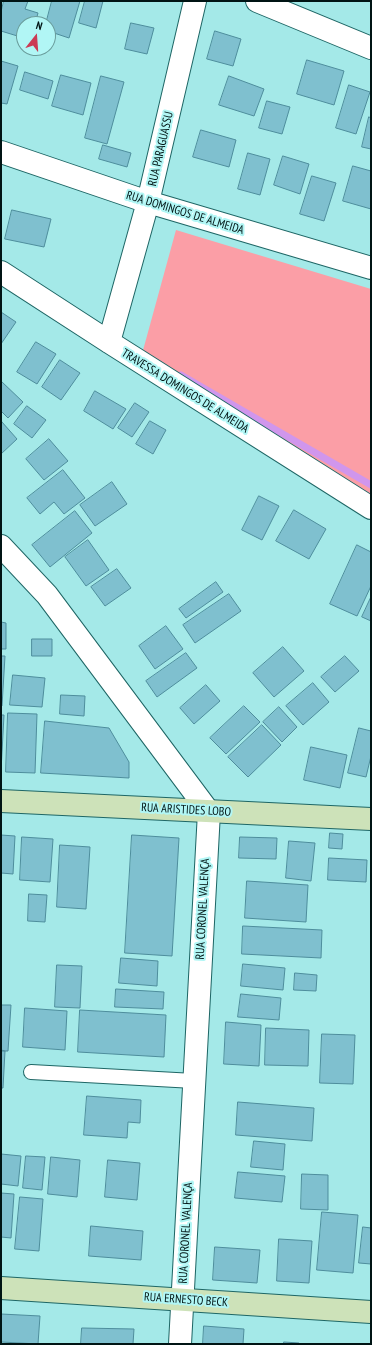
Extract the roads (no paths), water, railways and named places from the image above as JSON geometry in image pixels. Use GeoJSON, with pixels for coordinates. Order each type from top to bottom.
{"type":"FeatureCollection","features":[{"type":"Feature","properties":{"kind":"street","name":"RUA PARAGUASSU"},"geometry":{"type":"LineString","coordinates":[[109,342],[148,202],[195,1]]}},
{"type":"Feature","properties":{"kind":"street"},"geometry":{"type":"LineString","coordinates":[[257,1],[371,48]]}},
{"type":"Feature","properties":{"kind":"street","name":"RUA DOMINGOS DE ALMEIDA"},"geometry":{"type":"LineString","coordinates":[[1,152],[148,202],[371,268]]}},
{"type":"Feature","properties":{"kind":"street","name":"TRAVESSA DOMINGOS DE ALMEIDA"},"geometry":{"type":"LineString","coordinates":[[1,272],[371,508]]}},
{"type":"Feature","properties":{"kind":"street"},"geometry":{"type":"LineString","coordinates":[[1,546],[47,595],[209,812]]}},
{"type":"Feature","properties":{"kind":"street","name":"RUA ARISTIDES LOBO"},"geometry":{"type":"LineString","coordinates":[[1,801],[371,819]]}},
{"type":"Feature","properties":{"kind":"street","name":"RUA CORONEL VALENÇA"},"geometry":{"type":"LineString","coordinates":[[180,1344],[209,812]]}},
{"type":"Feature","properties":{"kind":"street","name":"RUA ERNESTO BECK"},"geometry":{"type":"LineString","coordinates":[[1,1288],[371,1312]]}},
{"type":"Feature","properties":{"kind":"lane"},"geometry":{"type":"LineString","coordinates":[[31,1072],[194,1081]]}},
{"type":"Feature","properties":{"kind":"waterway"},"geometry":{"type":"LineString","coordinates":[[181,375],[371,485]]}}]}
